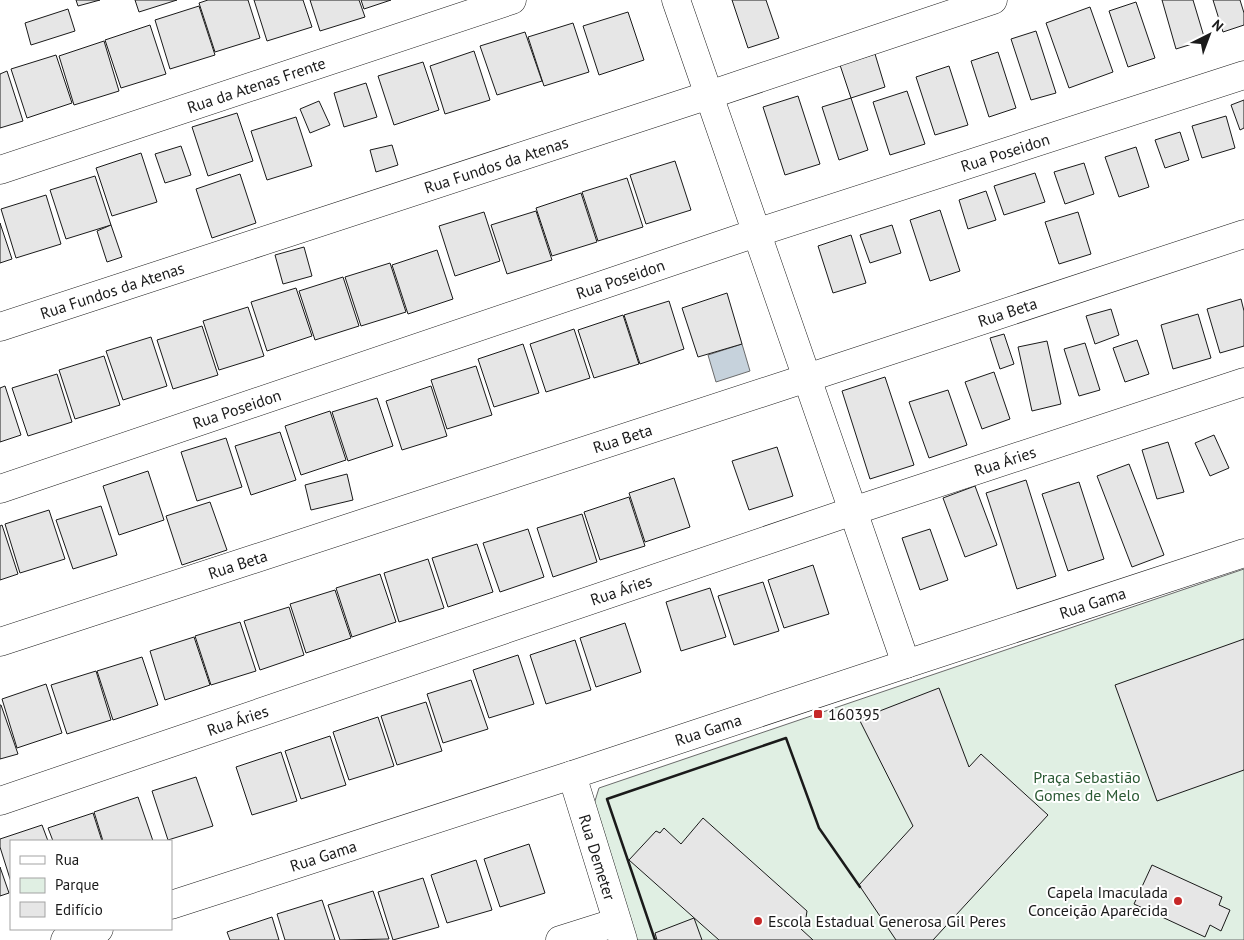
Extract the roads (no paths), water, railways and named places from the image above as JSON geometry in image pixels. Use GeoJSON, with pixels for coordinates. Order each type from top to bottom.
{"type":"FeatureCollection","features":[{"type":"Feature","properties":{"kind":"street","name":"Rua da Atenas Frente"},"geometry":{"type":"LineString","coordinates":[[0,170],[512,0]]}},
{"type":"Feature","properties":{"kind":"street"},"geometry":{"type":"LineString","coordinates":[[676,0],[906,664]]}},
{"type":"Feature","properties":{"kind":"street","name":"Rua Fundos da Atenas"},"geometry":{"type":"LineString","coordinates":[[0,327],[993,0]]}},
{"type":"Feature","properties":{"kind":"street","name":"Rua Poseidon"},"geometry":{"type":"LineString","coordinates":[[0,489],[756,233],[1244,75]]}},
{"type":"Feature","properties":{"kind":"street","name":"Rua Beta"},"geometry":{"type":"LineString","coordinates":[[0,642],[1244,234]]}},
{"type":"Feature","properties":{"kind":"street","name":"Rua Áries"},"geometry":{"type":"LineString","coordinates":[[0,801],[853,511],[1244,382]]}},
{"type":"Feature","properties":{"kind":"street","name":"Rua Gama"},"geometry":{"type":"LineString","coordinates":[[172,905],[1244,553]]}},
{"type":"Feature","properties":{"kind":"street","name":"Rua Demeter"},"geometry":{"type":"LineString","coordinates":[[572,775],[620,931]]}},
{"type":"Feature","properties":{"kind":"street"},"geometry":{"type":"LineString","coordinates":[[65,940],[96,930]]}},
{"type":"Feature","properties":{"kind":"street"},"geometry":{"type":"LineString","coordinates":[[560,940],[620,931]]}},
{"type":"Feature","properties":{"kind":"place","name":"160395"},"geometry":{"type":"Point","coordinates":[818,714]}},
{"type":"Feature","properties":{"kind":"place","name":"Capela Imaculada Conceição Aparecida"},"geometry":{"type":"Point","coordinates":[1178,901]}},
{"type":"Feature","properties":{"kind":"place","name":"Escola Estadual Generosa Gil Peres"},"geometry":{"type":"Point","coordinates":[758,921]}},
{"type":"Feature","properties":{"kind":"park label","name":"Praça Sebastião Gomes de Melo"},"geometry":{"type":"Point","coordinates":[1087,786]}}]}
